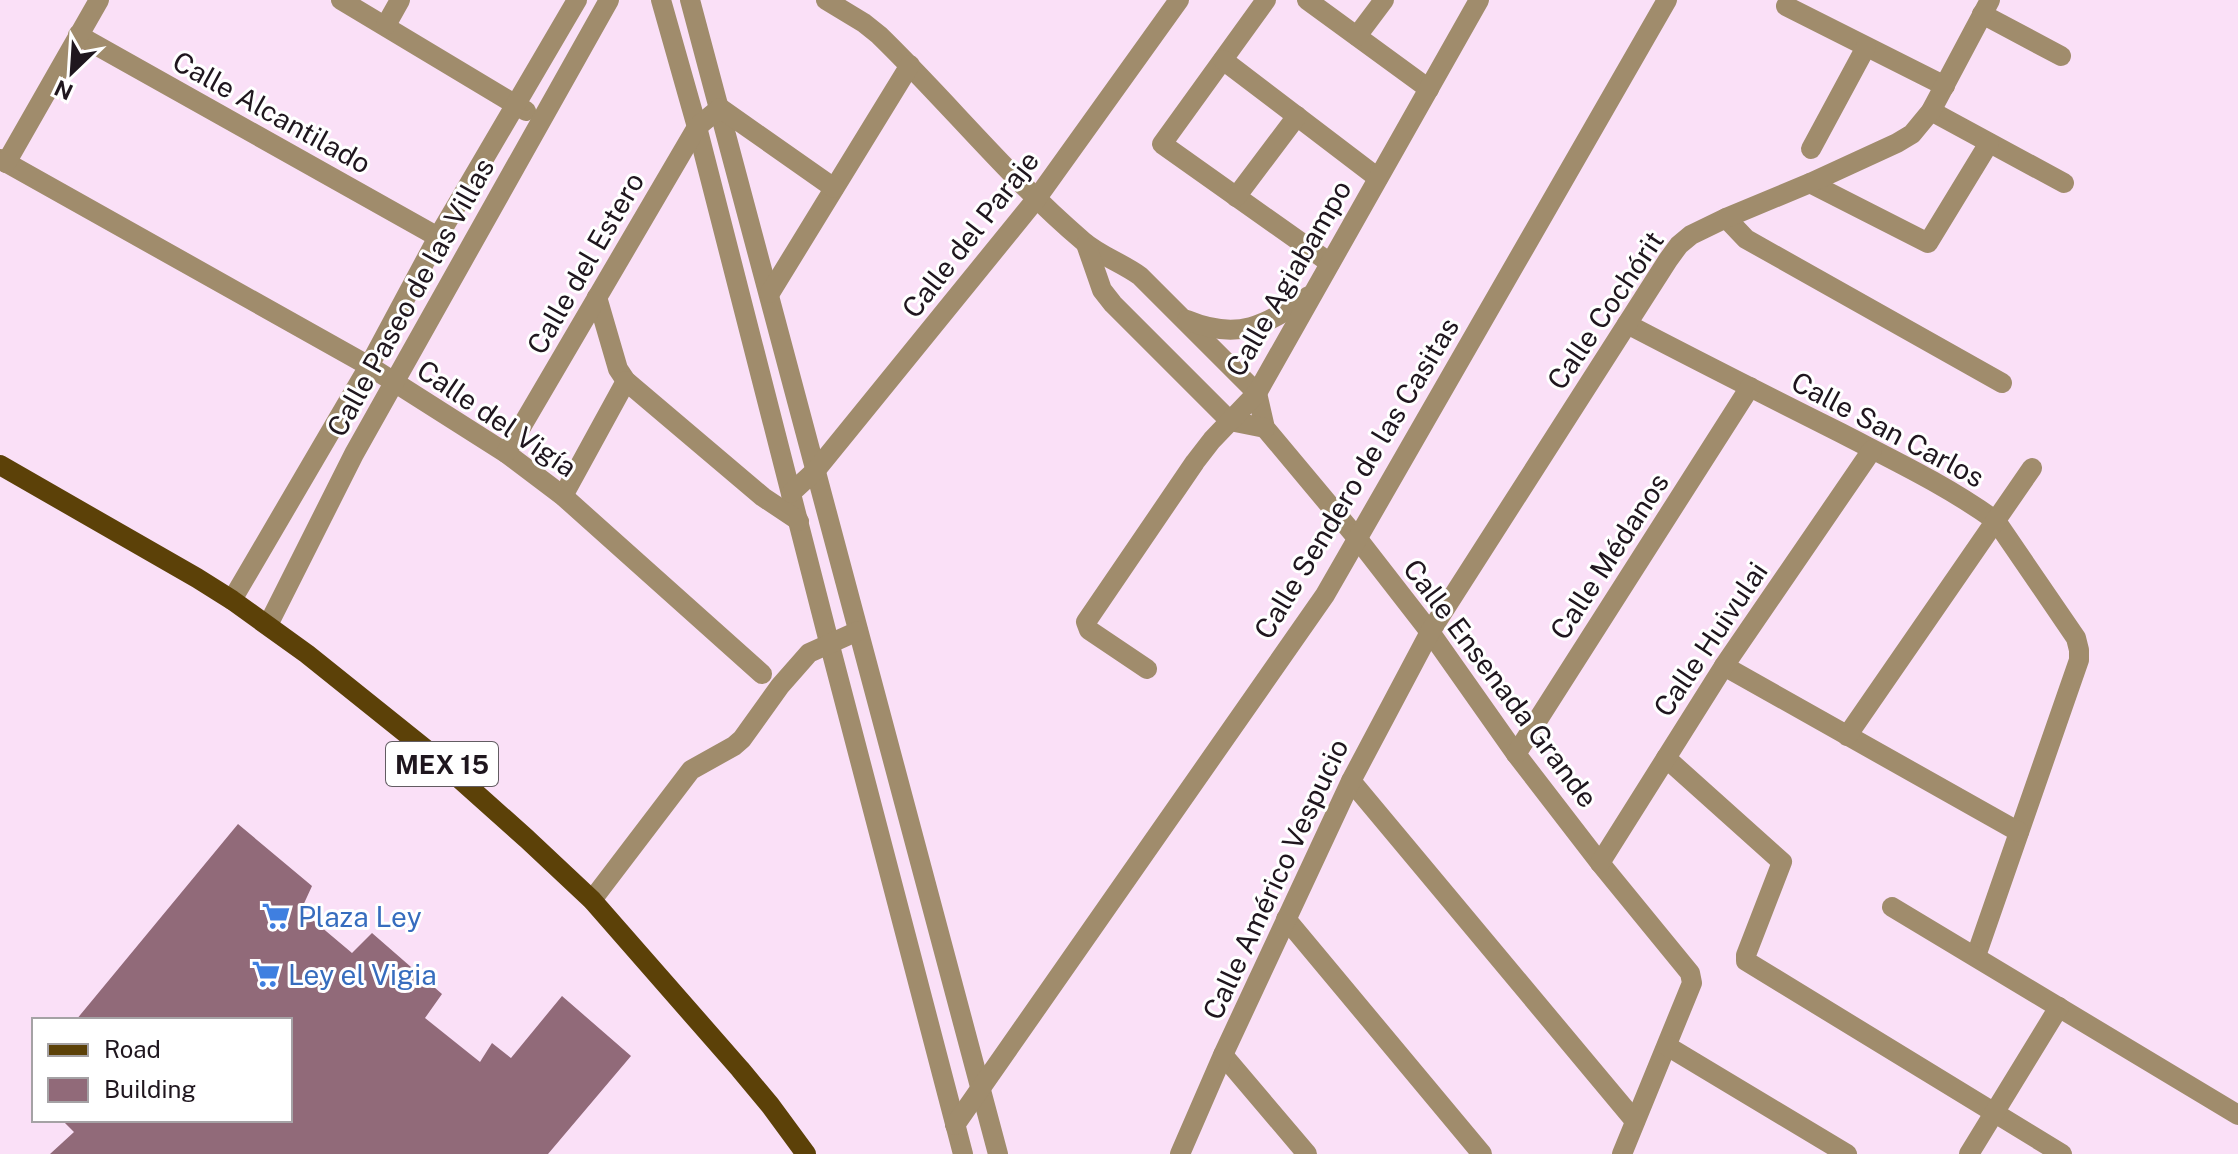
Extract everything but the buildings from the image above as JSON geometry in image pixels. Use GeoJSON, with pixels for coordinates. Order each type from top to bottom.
{"type":"FeatureCollection","features":[{"type":"Feature","properties":{"kind":"main road","name":"MEX 15"},"geometry":{"type":"LineString","coordinates":[[0,465],[232,600],[307,654],[433,755],[592,900],[740,1069],[806,1154]]}},
{"type":"Feature","properties":{"kind":"street"},"geometry":{"type":"LineString","coordinates":[[3,161],[99,0]]}},
{"type":"Feature","properties":{"kind":"street"},"geometry":{"type":"LineString","coordinates":[[341,0],[542,120]]}},
{"type":"Feature","properties":{"kind":"street"},"geometry":{"type":"LineString","coordinates":[[386,25],[400,0]]}},
{"type":"Feature","properties":{"kind":"street","name":"Calle Paseo de las Villas"},"geometry":{"type":"LineString","coordinates":[[232,600],[577,0]]}},
{"type":"Feature","properties":{"kind":"street","name":"Calle Paseo de las Villas"},"geometry":{"type":"LineString","coordinates":[[268,625],[354,454],[609,0]]}},
{"type":"Feature","properties":{"kind":"street"},"geometry":{"type":"LineString","coordinates":[[661,0],[697,127],[963,1154]]}},
{"type":"Feature","properties":{"kind":"street"},"geometry":{"type":"LineString","coordinates":[[690,0],[998,1154]]}},
{"type":"Feature","properties":{"kind":"street"},"geometry":{"type":"LineString","coordinates":[[826,0],[864,23],[910,65],[1037,198],[1086,244],[1140,276],[1257,393]]}},
{"type":"Feature","properties":{"kind":"street"},"geometry":{"type":"LineString","coordinates":[[1266,0],[1162,144],[1330,263]]}},
{"type":"Feature","properties":{"kind":"street"},"geometry":{"type":"LineString","coordinates":[[1307,0],[1429,89]]}},
{"type":"Feature","properties":{"kind":"street"},"geometry":{"type":"LineString","coordinates":[[1357,36],[1384,0]]}},
{"type":"Feature","properties":{"kind":"street","name":"Calle Sendero de las Casitas"},"geometry":{"type":"LineString","coordinates":[[955,1125],[1325,595],[1667,0]]}},
{"type":"Feature","properties":{"kind":"street","name":"Calle del Paraje"},"geometry":{"type":"LineString","coordinates":[[791,493],[816,470],[1037,198],[1171,2]]}},
{"type":"Feature","properties":{"kind":"street","name":"Calle Agiabampo"},"geometry":{"type":"LineString","coordinates":[[1147,669],[1089,630],[1086,622],[1195,462],[1257,393],[1476,2]]}},
{"type":"Feature","properties":{"kind":"street"},"geometry":{"type":"LineString","coordinates":[[1986,4],[2061,56]]}},
{"type":"Feature","properties":{"kind":"street","name":"Calle Cochórit"},"geometry":{"type":"LineString","coordinates":[[1430,632],[1679,245],[1691,235],[1726,218],[1810,183],[1912,134],[1931,111],[1986,4]]}},
{"type":"Feature","properties":{"kind":"street"},"geometry":{"type":"LineString","coordinates":[[1786,6],[1945,86]]}},
{"type":"Feature","properties":{"kind":"street","name":"Calle Alcantilado"},"geometry":{"type":"LineString","coordinates":[[78,35],[438,237]]}},
{"type":"Feature","properties":{"kind":"street"},"geometry":{"type":"LineString","coordinates":[[1811,149],[1866,47]]}},
{"type":"Feature","properties":{"kind":"street"},"geometry":{"type":"LineString","coordinates":[[1223,60],[1378,178]]}},
{"type":"Feature","properties":{"kind":"street"},"geometry":{"type":"LineString","coordinates":[[770,293],[910,65]]}},
{"type":"Feature","properties":{"kind":"street"},"geometry":{"type":"LineString","coordinates":[[720,108],[834,188]]}},
{"type":"Feature","properties":{"kind":"street","name":"Calle del Estero"},"geometry":{"type":"LineString","coordinates":[[506,453],[697,127],[720,108]]}},
{"type":"Feature","properties":{"kind":"street"},"geometry":{"type":"LineString","coordinates":[[1931,111],[2064,183]]}},
{"type":"Feature","properties":{"kind":"street"},"geometry":{"type":"LineString","coordinates":[[1236,197],[1297,116]]}},
{"type":"Feature","properties":{"kind":"street"},"geometry":{"type":"LineString","coordinates":[[1810,183],[1928,243],[1989,143]]}},
{"type":"Feature","properties":{"kind":"street","name":"Calle del Vigía"},"geometry":{"type":"LineString","coordinates":[[3,161],[369,366],[506,453],[563,496],[762,674]]}},
{"type":"Feature","properties":{"kind":"street"},"geometry":{"type":"LineString","coordinates":[[1726,218],[1746,239],[2002,383]]}},
{"type":"Feature","properties":{"kind":"street"},"geometry":{"type":"LineString","coordinates":[[1086,244],[1102,290],[1113,304],[1230,421],[1265,428]]}},
{"type":"Feature","properties":{"kind":"street"},"geometry":{"type":"LineString","coordinates":[[1180,317],[1223,330],[1248,329],[1270,321],[1312,294]]}},
{"type":"Feature","properties":{"kind":"street"},"geometry":{"type":"LineString","coordinates":[[597,297],[618,369],[626,381],[763,497],[799,521]]}},
{"type":"Feature","properties":{"kind":"street","name":"Calle San Carlos"},"geometry":{"type":"LineString","coordinates":[[1627,324],[1961,496],[1996,521],[2076,638],[2079,660],[1976,956]]}},
{"type":"Feature","properties":{"kind":"street"},"geometry":{"type":"LineString","coordinates":[[563,496],[626,381]]}},
{"type":"Feature","properties":{"kind":"street","name":"Calle Médanos"},"geometry":{"type":"LineString","coordinates":[[1516,754],[1750,387]]}},
{"type":"Feature","properties":{"kind":"street","name":"Calle Ensenada Grande"},"geometry":{"type":"LineString","coordinates":[[1257,393],[1265,428],[1357,538],[1430,632],[1516,754],[1690,973],[1692,983],[1667,1046]]}},
{"type":"Feature","properties":{"kind":"street","name":"Calle Huivulai"},"geometry":{"type":"LineString","coordinates":[[1600,863],[1724,666],[1872,450]]}},
{"type":"Feature","properties":{"kind":"street"},"geometry":{"type":"LineString","coordinates":[[1847,736],[2032,468]]}},
{"type":"Feature","properties":{"kind":"street"},"geometry":{"type":"LineString","coordinates":[[592,900],[691,770],[742,739],[809,653],[858,631]]}},
{"type":"Feature","properties":{"kind":"street","name":"Calle Américo Vespucio"},"geometry":{"type":"LineString","coordinates":[[1180,1154],[1351,781],[1430,632]]}},
{"type":"Feature","properties":{"kind":"street"},"geometry":{"type":"LineString","coordinates":[[1724,666],[2019,832]]}},
{"type":"Feature","properties":{"kind":"street"},"geometry":{"type":"LineString","coordinates":[[1666,758],[1782,862],[1746,961],[2062,1154]]}},
{"type":"Feature","properties":{"kind":"street"},"geometry":{"type":"LineString","coordinates":[[1351,781],[1635,1121]]}},
{"type":"Feature","properties":{"kind":"street"},"geometry":{"type":"LineString","coordinates":[[1892,907],[2238,1115]]}},
{"type":"Feature","properties":{"kind":"street"},"geometry":{"type":"LineString","coordinates":[[1286,919],[1482,1154]]}},
{"type":"Feature","properties":{"kind":"street"},"geometry":{"type":"LineString","coordinates":[[1969,1154],[2059,1007]]}},
{"type":"Feature","properties":{"kind":"street"},"geometry":{"type":"LineString","coordinates":[[1622,1154],[1667,1046],[1847,1154]]}},
{"type":"Feature","properties":{"kind":"street"},"geometry":{"type":"LineString","coordinates":[[1223,1055],[1307,1154]]}},
{"type":"Feature","properties":{"kind":"place","name":"Plaza Ley"},"geometry":{"type":"Point","coordinates":[276,916]}},
{"type":"Feature","properties":{"kind":"place","name":"Ley el Vigia"},"geometry":{"type":"Point","coordinates":[266,974]}}]}
